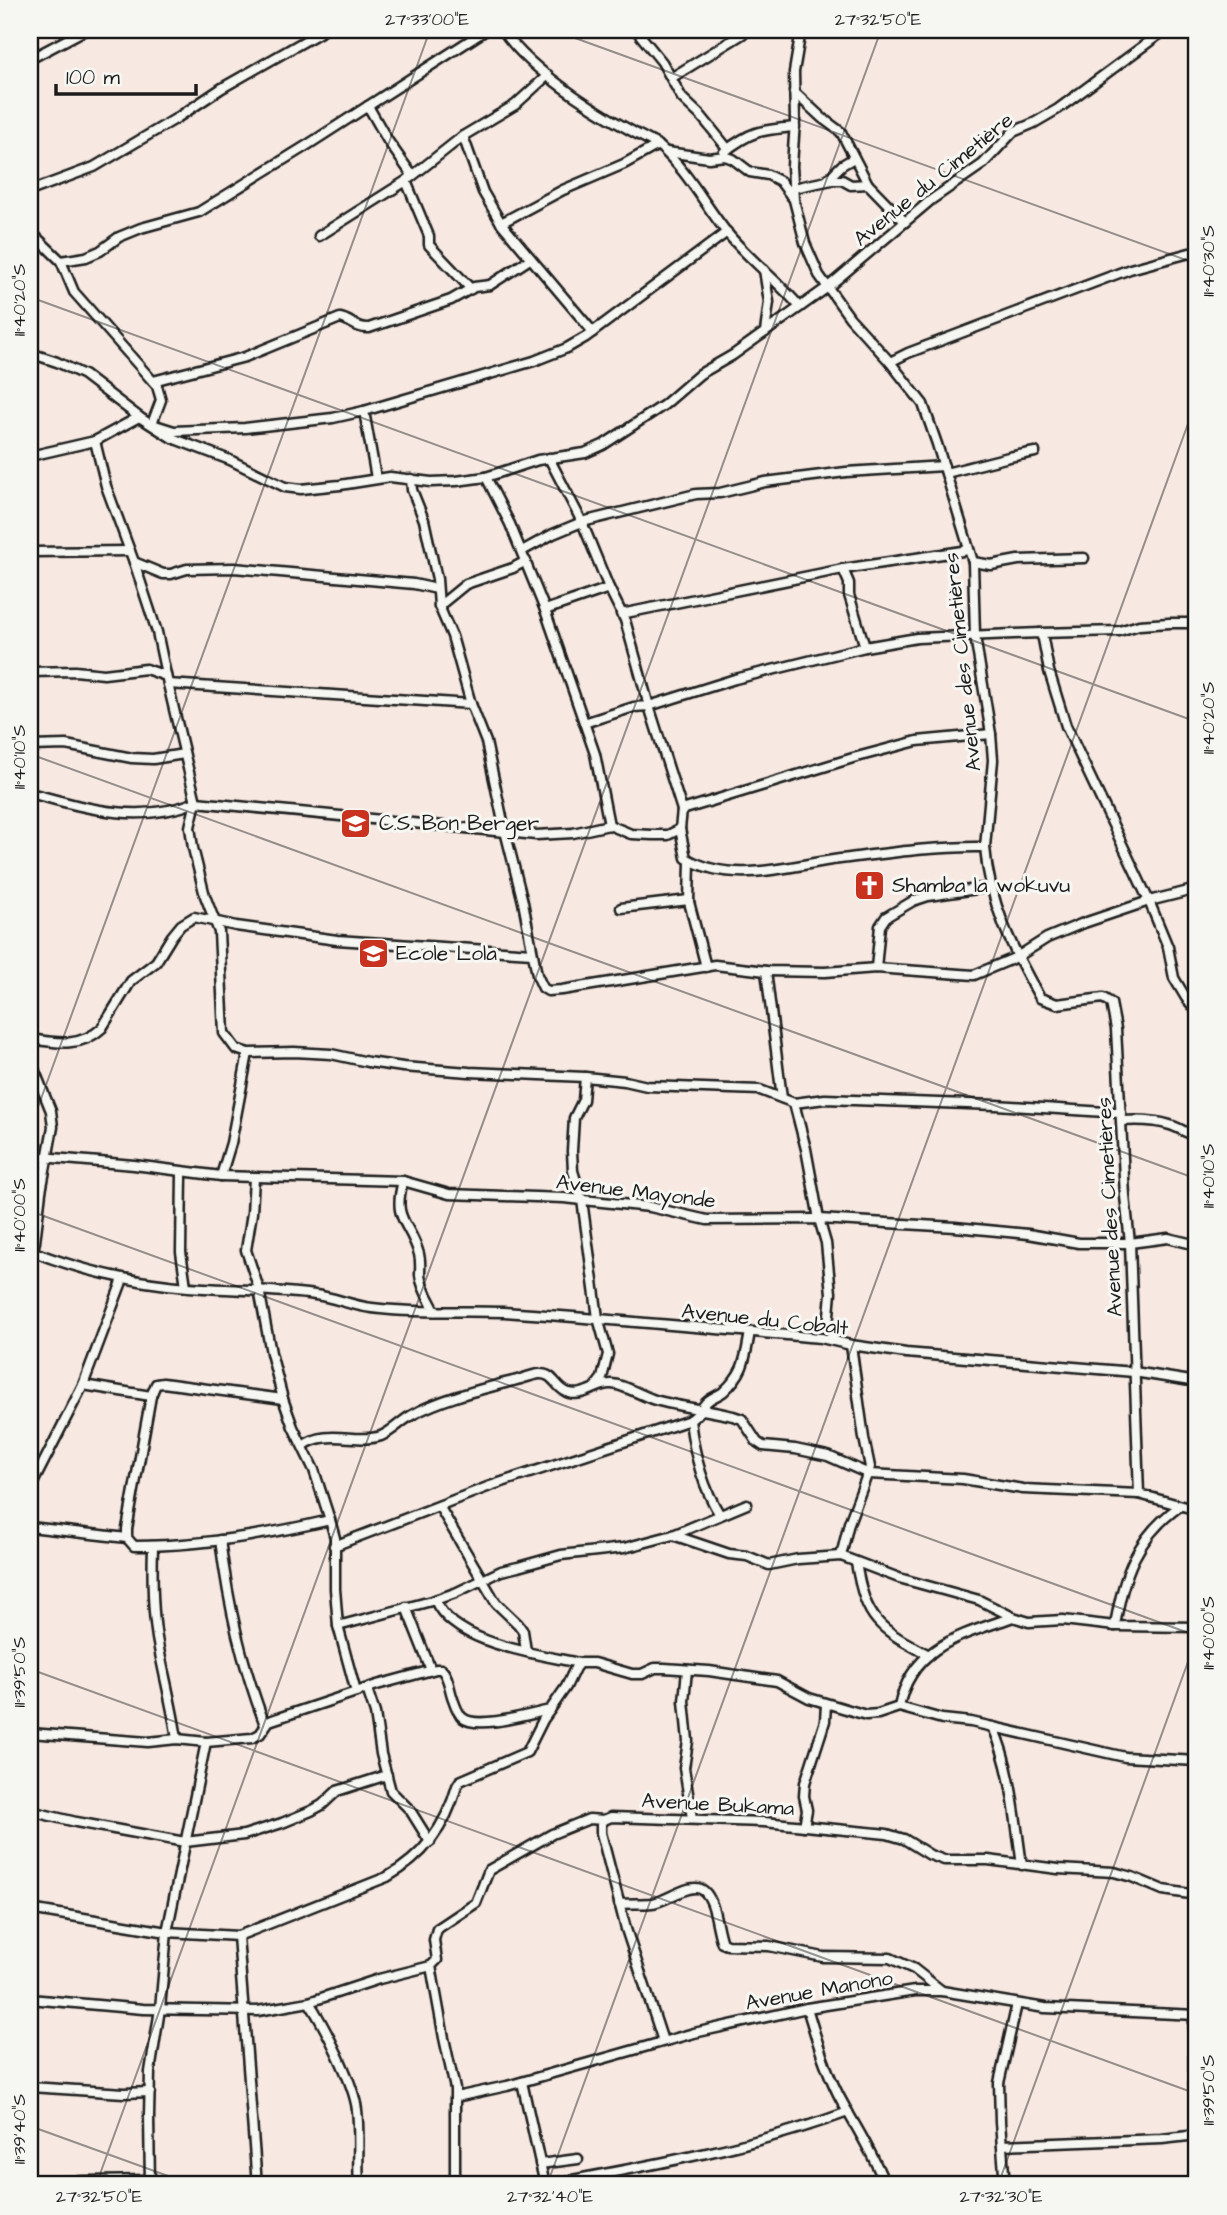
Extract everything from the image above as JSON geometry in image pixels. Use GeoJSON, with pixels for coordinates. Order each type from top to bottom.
{"type":"FeatureCollection","features":[{"type":"Feature","properties":{"kind":"street"},"geometry":{"type":"LineString","coordinates":[[30,59],[85,30]]}},
{"type":"Feature","properties":{"kind":"street"},"geometry":{"type":"LineString","coordinates":[[30,191],[94,167],[222,88],[324,30]]}},
{"type":"Feature","properties":{"kind":"street"},"geometry":{"type":"LineString","coordinates":[[61,261],[86,257],[100,251],[119,237],[141,228],[199,212],[486,30]]}},
{"type":"Feature","properties":{"kind":"street"},"geometry":{"type":"LineString","coordinates":[[503,30],[519,50],[548,75],[592,107],[666,151],[727,232],[800,307]]}},
{"type":"Feature","properties":{"kind":"street"},"geometry":{"type":"LineString","coordinates":[[636,30],[662,62],[688,105],[702,117],[728,149]]}},
{"type":"Feature","properties":{"kind":"street"},"geometry":{"type":"LineString","coordinates":[[671,78],[749,30]]}},
{"type":"Feature","properties":{"kind":"street","name":"Avenue des Cimetières"},"geometry":{"type":"LineString","coordinates":[[801,30],[794,67],[792,153],[794,200],[803,235],[814,265],[850,318],[923,404],[973,562],[975,636],[991,734],[992,783],[985,847],[999,916],[1017,957],[1040,998],[1056,1004],[1104,998],[1111,1003],[1116,1029],[1130,1242],[1139,1494]]}},
{"type":"Feature","properties":{"kind":"street","name":"Avenue du Cimetière"},"geometry":{"type":"LineString","coordinates":[[30,353],[84,375],[139,417],[172,438],[230,460],[285,487],[301,489],[376,478],[441,482],[486,477],[549,457],[585,453],[603,445],[664,405],[700,374],[733,355],[828,287],[931,200],[983,164],[1013,132],[1058,108],[1165,30]]}},
{"type":"Feature","properties":{"kind":"street"},"geometry":{"type":"LineString","coordinates":[[320,236],[409,178],[463,136],[515,105],[548,75]]}},
{"type":"Feature","properties":{"kind":"street"},"geometry":{"type":"LineString","coordinates":[[794,92],[841,132],[868,184],[905,222]]}},
{"type":"Feature","properties":{"kind":"street"},"geometry":{"type":"LineString","coordinates":[[368,106],[409,178],[429,236],[429,245],[471,289]]}},
{"type":"Feature","properties":{"kind":"street"},"geometry":{"type":"LineString","coordinates":[[666,151],[709,158],[719,155],[744,136],[757,131],[794,127]]}},
{"type":"Feature","properties":{"kind":"street"},"geometry":{"type":"LineString","coordinates":[[463,136],[483,192],[501,223],[593,332]]}},
{"type":"Feature","properties":{"kind":"street"},"geometry":{"type":"LineString","coordinates":[[501,223],[658,145]]}},
{"type":"Feature","properties":{"kind":"street"},"geometry":{"type":"LineString","coordinates":[[719,155],[733,159],[750,172],[768,175],[780,181],[794,200]]}},
{"type":"Feature","properties":{"kind":"street"},"geometry":{"type":"LineString","coordinates":[[827,181],[842,165],[855,158]]}},
{"type":"Feature","properties":{"kind":"street"},"geometry":{"type":"LineString","coordinates":[[793,188],[842,180],[851,185],[868,184]]}},
{"type":"Feature","properties":{"kind":"street"},"geometry":{"type":"LineString","coordinates":[[30,231],[61,261],[74,292],[153,382],[161,395]]}},
{"type":"Feature","properties":{"kind":"street"},"geometry":{"type":"LineString","coordinates":[[170,377],[152,424],[174,431],[296,424],[364,411],[534,361],[567,348],[593,332],[727,232]]}},
{"type":"Feature","properties":{"kind":"street"},"geometry":{"type":"LineString","coordinates":[[890,362],[1130,269],[1197,251]]}},
{"type":"Feature","properties":{"kind":"street"},"geometry":{"type":"LineString","coordinates":[[153,382],[245,357],[340,317],[358,328],[369,328],[452,300],[471,289],[490,285],[530,259]]}},
{"type":"Feature","properties":{"kind":"street"},"geometry":{"type":"LineString","coordinates":[[763,268],[769,302],[765,332]]}},
{"type":"Feature","properties":{"kind":"street"},"geometry":{"type":"LineString","coordinates":[[364,411],[376,478]]}},
{"type":"Feature","properties":{"kind":"street"},"geometry":{"type":"LineString","coordinates":[[30,456],[95,441],[139,417]]}},
{"type":"Feature","properties":{"kind":"street"},"geometry":{"type":"LineString","coordinates":[[95,441],[106,486],[157,632],[196,802],[190,827],[191,838],[205,896],[219,932],[224,1033],[236,1049],[248,1053],[331,1054],[416,1068],[585,1077],[647,1086],[760,1090],[794,1103],[839,1099],[983,1105],[1122,1117],[1168,1124],[1197,1136]]}},
{"type":"Feature","properties":{"kind":"street"},"geometry":{"type":"LineString","coordinates":[[522,551],[582,522],[696,494],[720,493],[765,482],[846,472],[945,470],[1035,452]]}},
{"type":"Feature","properties":{"kind":"street"},"geometry":{"type":"LineString","coordinates":[[549,457],[582,522],[625,620],[682,810],[680,829],[684,856],[690,861],[727,872],[749,873],[906,850],[943,846],[985,847]]}},
{"type":"Feature","properties":{"kind":"street"},"geometry":{"type":"LineString","coordinates":[[486,477],[522,551],[545,610],[595,754],[609,825]]}},
{"type":"Feature","properties":{"kind":"street"},"geometry":{"type":"LineString","coordinates":[[411,479],[412,490],[424,520],[439,606],[452,636],[471,704],[486,742],[540,985],[548,991],[725,965],[766,971],[825,972],[876,968],[968,976],[1017,957],[1047,938],[1081,923],[1189,891],[1197,886]]}},
{"type":"Feature","properties":{"kind":"street"},"geometry":{"type":"LineString","coordinates":[[621,614],[843,569],[969,550]]}},
{"type":"Feature","properties":{"kind":"street"},"geometry":{"type":"LineString","coordinates":[[30,552],[130,551]]}},
{"type":"Feature","properties":{"kind":"street"},"geometry":{"type":"LineString","coordinates":[[973,562],[991,565],[1018,560],[1084,558]]}},
{"type":"Feature","properties":{"kind":"street"},"geometry":{"type":"LineString","coordinates":[[439,606],[466,583],[526,561]]}},
{"type":"Feature","properties":{"kind":"street"},"geometry":{"type":"LineString","coordinates":[[134,562],[163,574],[187,569],[234,568],[414,584],[438,589]]}},
{"type":"Feature","properties":{"kind":"street"},"geometry":{"type":"LineString","coordinates":[[843,569],[865,647]]}},
{"type":"Feature","properties":{"kind":"street"},"geometry":{"type":"LineString","coordinates":[[545,610],[609,588]]}},
{"type":"Feature","properties":{"kind":"street"},"geometry":{"type":"LineString","coordinates":[[584,723],[735,679],[865,647],[917,638],[1119,631],[1139,625],[1197,623]]}},
{"type":"Feature","properties":{"kind":"street"},"geometry":{"type":"LineString","coordinates":[[1040,633],[1056,700],[1066,726],[1149,901],[1168,947],[1174,978],[1197,1012]]}},
{"type":"Feature","properties":{"kind":"street"},"geometry":{"type":"LineString","coordinates":[[30,672],[116,674],[146,669],[167,680],[471,704]]}},
{"type":"Feature","properties":{"kind":"street"},"geometry":{"type":"LineString","coordinates":[[682,810],[916,741],[991,734]]}},
{"type":"Feature","properties":{"kind":"street"},"geometry":{"type":"LineString","coordinates":[[30,746],[66,745],[153,759],[184,754]]}},
{"type":"Feature","properties":{"kind":"street"},"geometry":{"type":"LineString","coordinates":[[30,793],[107,813],[139,814],[183,808],[196,802],[536,835],[573,833],[609,825],[631,834],[668,835],[680,829]]}},
{"type":"Feature","properties":{"kind":"street"},"geometry":{"type":"LineString","coordinates":[[690,861],[689,900],[706,967]]}},
{"type":"Feature","properties":{"kind":"street"},"geometry":{"type":"LineString","coordinates":[[876,968],[880,926],[886,917],[912,901],[928,896],[991,887]]}},
{"type":"Feature","properties":{"kind":"street"},"geometry":{"type":"LineString","coordinates":[[621,908],[689,900]]}},
{"type":"Feature","properties":{"kind":"street"},"geometry":{"type":"LineString","coordinates":[[30,1039],[70,1044],[95,1034],[102,1028],[131,981],[156,962],[181,925],[194,917],[236,926],[337,940],[532,953]]}},
{"type":"Feature","properties":{"kind":"street"},"geometry":{"type":"LineString","coordinates":[[766,971],[782,1098]]}},
{"type":"Feature","properties":{"kind":"street"},"geometry":{"type":"LineString","coordinates":[[221,1176],[231,1143],[248,1053]]}},
{"type":"Feature","properties":{"kind":"street"},"geometry":{"type":"LineString","coordinates":[[30,1059],[51,1111],[52,1139],[32,1256]]}},
{"type":"Feature","properties":{"kind":"street"},"geometry":{"type":"LineString","coordinates":[[585,1077],[583,1100],[574,1118],[573,1171],[582,1200],[598,1318],[608,1354],[602,1378],[593,1390]]}},
{"type":"Feature","properties":{"kind":"street"},"geometry":{"type":"LineString","coordinates":[[794,1103],[826,1243],[831,1293],[828,1326],[834,1340]]}},
{"type":"Feature","properties":{"kind":"street","name":"Avenue Mayonde"},"geometry":{"type":"LineString","coordinates":[[30,1156],[221,1176],[402,1181],[449,1194],[582,1200],[649,1207],[707,1220],[819,1219],[955,1227],[1028,1234],[1079,1243],[1168,1238],[1197,1245]]}},
{"type":"Feature","properties":{"kind":"street"},"geometry":{"type":"LineString","coordinates":[[182,1172],[180,1232],[186,1286]]}},
{"type":"Feature","properties":{"kind":"street"},"geometry":{"type":"LineString","coordinates":[[254,1178],[246,1250],[259,1289],[283,1399],[314,1470],[330,1520],[338,1626],[356,1692]]}},
{"type":"Feature","properties":{"kind":"street"},"geometry":{"type":"LineString","coordinates":[[402,1181],[399,1213],[411,1233],[422,1266],[420,1278],[435,1311]]}},
{"type":"Feature","properties":{"kind":"street","name":"Avenue du Cobalt"},"geometry":{"type":"LineString","coordinates":[[32,1256],[123,1279],[317,1295],[369,1308],[598,1318],[834,1340],[851,1345],[951,1358],[1134,1372],[1197,1382]]}},
{"type":"Feature","properties":{"kind":"street"},"geometry":{"type":"LineString","coordinates":[[30,1489],[83,1385],[123,1279]]}},
{"type":"Feature","properties":{"kind":"street"},"geometry":{"type":"LineString","coordinates":[[334,1546],[543,1467],[690,1419],[700,1413],[705,1402],[722,1393],[737,1376],[746,1360],[750,1332]]}},
{"type":"Feature","properties":{"kind":"street"},"geometry":{"type":"LineString","coordinates":[[841,1556],[849,1523],[869,1474],[870,1459],[864,1438],[851,1345]]}},
{"type":"Feature","properties":{"kind":"street"},"geometry":{"type":"LineString","coordinates":[[303,1446],[307,1442],[330,1437],[381,1436],[413,1414],[438,1404],[541,1374],[555,1379],[560,1388],[570,1393],[593,1390],[608,1383],[620,1385],[649,1398],[742,1419],[757,1442],[763,1446],[828,1456],[869,1474],[963,1479],[1023,1489],[1139,1494],[1197,1510]]}},
{"type":"Feature","properties":{"kind":"street"},"geometry":{"type":"LineString","coordinates":[[127,1538],[131,1501],[151,1396],[156,1384],[283,1399]]}},
{"type":"Feature","properties":{"kind":"street"},"geometry":{"type":"LineString","coordinates":[[83,1385],[151,1396]]}},
{"type":"Feature","properties":{"kind":"street"},"geometry":{"type":"LineString","coordinates":[[690,1419],[699,1472],[720,1516]]}},
{"type":"Feature","properties":{"kind":"street"},"geometry":{"type":"LineString","coordinates":[[338,1626],[435,1600],[501,1571],[561,1555],[606,1551],[673,1535],[747,1504]]}},
{"type":"Feature","properties":{"kind":"street"},"geometry":{"type":"LineString","coordinates":[[439,1506],[496,1603],[523,1631],[526,1651]]}},
{"type":"Feature","properties":{"kind":"street"},"geometry":{"type":"LineString","coordinates":[[1115,1626],[1128,1572],[1140,1544],[1164,1517],[1180,1506]]}},
{"type":"Feature","properties":{"kind":"street"},"geometry":{"type":"LineString","coordinates":[[30,1527],[127,1538],[134,1546],[153,1546],[265,1534],[330,1520]]}},
{"type":"Feature","properties":{"kind":"street"},"geometry":{"type":"LineString","coordinates":[[673,1535],[729,1555],[747,1556],[769,1565],[797,1559],[841,1556],[922,1586],[979,1601],[1029,1622],[1063,1620],[1115,1626],[1197,1627]]}},
{"type":"Feature","properties":{"kind":"street"},"geometry":{"type":"LineString","coordinates":[[220,1540],[236,1637],[265,1725]]}},
{"type":"Feature","properties":{"kind":"street"},"geometry":{"type":"LineString","coordinates":[[153,1546],[152,1580],[157,1638],[171,1697],[177,1739]]}},
{"type":"Feature","properties":{"kind":"street"},"geometry":{"type":"LineString","coordinates":[[856,1563],[861,1594],[872,1616],[890,1633],[929,1655]]}},
{"type":"Feature","properties":{"kind":"street"},"geometry":{"type":"LineString","coordinates":[[435,1600],[444,1614],[463,1630],[478,1638],[579,1663],[594,1663],[642,1674],[655,1668],[709,1671],[777,1681],[797,1693],[866,1715],[899,1707],[942,1719],[971,1722],[1125,1757],[1197,1761]]}},
{"type":"Feature","properties":{"kind":"street"},"geometry":{"type":"LineString","coordinates":[[406,1607],[431,1670]]}},
{"type":"Feature","properties":{"kind":"street"},"geometry":{"type":"LineString","coordinates":[[899,1707],[905,1684],[916,1667],[939,1645],[1013,1617]]}},
{"type":"Feature","properties":{"kind":"street"},"geometry":{"type":"LineString","coordinates":[[30,1909],[167,1933],[238,1936],[387,1877],[401,1869],[430,1842],[442,1826],[460,1781],[527,1752],[579,1663]]}},
{"type":"Feature","properties":{"kind":"street"},"geometry":{"type":"LineString","coordinates":[[30,1733],[148,1742],[177,1739],[206,1742],[252,1738],[260,1734],[269,1721],[288,1714],[441,1669],[446,1674],[460,1717],[469,1722],[485,1722],[550,1710]]}},
{"type":"Feature","properties":{"kind":"street"},"geometry":{"type":"LineString","coordinates":[[687,1670],[684,1701],[688,1741],[684,1768],[692,1818]]}},
{"type":"Feature","properties":{"kind":"street"},"geometry":{"type":"LineString","coordinates":[[367,1689],[375,1713],[380,1754],[391,1791],[411,1810],[430,1842]]}},
{"type":"Feature","properties":{"kind":"street"},"geometry":{"type":"LineString","coordinates":[[804,1826],[807,1810],[805,1783],[825,1721],[826,1704]]}},
{"type":"Feature","properties":{"kind":"street"},"geometry":{"type":"LineString","coordinates":[[993,1727],[1002,1747],[1010,1778],[1022,1865]]}},
{"type":"Feature","properties":{"kind":"street"},"geometry":{"type":"LineString","coordinates":[[30,2182],[150,2183],[152,2055],[160,2009],[167,1933],[206,1742]]}},
{"type":"Feature","properties":{"kind":"street"},"geometry":{"type":"LineString","coordinates":[[30,1811],[185,1842],[244,1835],[282,1823],[311,1811],[337,1791],[387,1775]]}},
{"type":"Feature","properties":{"kind":"street","name":"Avenue Bukama"},"geometry":{"type":"LineString","coordinates":[[455,2185],[456,2097],[431,1966],[437,1960],[434,1940],[437,1929],[475,1903],[489,1870],[552,1834],[589,1819],[604,1820],[618,1816],[692,1818],[887,1834],[904,1839],[944,1860],[988,1860],[1114,1872],[1163,1890],[1197,1895]]}},
{"type":"Feature","properties":{"kind":"street"},"geometry":{"type":"LineString","coordinates":[[604,1820],[601,1833],[619,1904],[663,2041]]}},
{"type":"Feature","properties":{"kind":"street"},"geometry":{"type":"LineString","coordinates":[[619,1904],[652,1903],[698,1887],[703,1889],[707,1896],[722,1943],[769,1946],[823,1957],[890,1958],[914,1969],[943,1992]]}},
{"type":"Feature","properties":{"kind":"street"},"geometry":{"type":"LineString","coordinates":[[238,1936],[257,2185]]}},
{"type":"Feature","properties":{"kind":"street"},"geometry":{"type":"LineString","coordinates":[[30,1999],[244,2012],[309,2002],[379,1979],[431,1966]]}},
{"type":"Feature","properties":{"kind":"street","name":"Avenue Manono"},"geometry":{"type":"LineString","coordinates":[[456,2097],[663,2041],[807,2008],[915,1991],[943,1992],[1045,2008],[1196,2015]]}},
{"type":"Feature","properties":{"kind":"street"},"geometry":{"type":"LineString","coordinates":[[309,2002],[345,2072],[356,2101],[359,2123],[359,2185]]}},
{"type":"Feature","properties":{"kind":"street"},"geometry":{"type":"LineString","coordinates":[[1005,2185],[999,2083],[1017,2004]]}},
{"type":"Feature","properties":{"kind":"street"},"geometry":{"type":"LineString","coordinates":[[807,2008],[828,2073],[870,2149],[885,2185]]}},
{"type":"Feature","properties":{"kind":"street"},"geometry":{"type":"LineString","coordinates":[[1196,2015],[1194,2085],[1197,2118]]}},
{"type":"Feature","properties":{"kind":"street"},"geometry":{"type":"LineString","coordinates":[[522,2081],[545,2185],[738,2146],[848,2112]]}},
{"type":"Feature","properties":{"kind":"street"},"geometry":{"type":"LineString","coordinates":[[30,2087],[150,2092]]}},
{"type":"Feature","properties":{"kind":"street"},"geometry":{"type":"LineString","coordinates":[[1002,2145],[1162,2139],[1197,2135]]}},
{"type":"Feature","properties":{"kind":"street"},"geometry":{"type":"LineString","coordinates":[[540,2164],[578,2159]]}},
{"type":"Feature","properties":{"kind":"place","name":"C.S. Bon Berger"},"geometry":{"type":"Point","coordinates":[356,823]}},
{"type":"Feature","properties":{"kind":"place","name":"Shamba la wokuvu"},"geometry":{"type":"Point","coordinates":[869,885]}},
{"type":"Feature","properties":{"kind":"place","name":"Ecole Lola"},"geometry":{"type":"Point","coordinates":[373,953]}}]}
